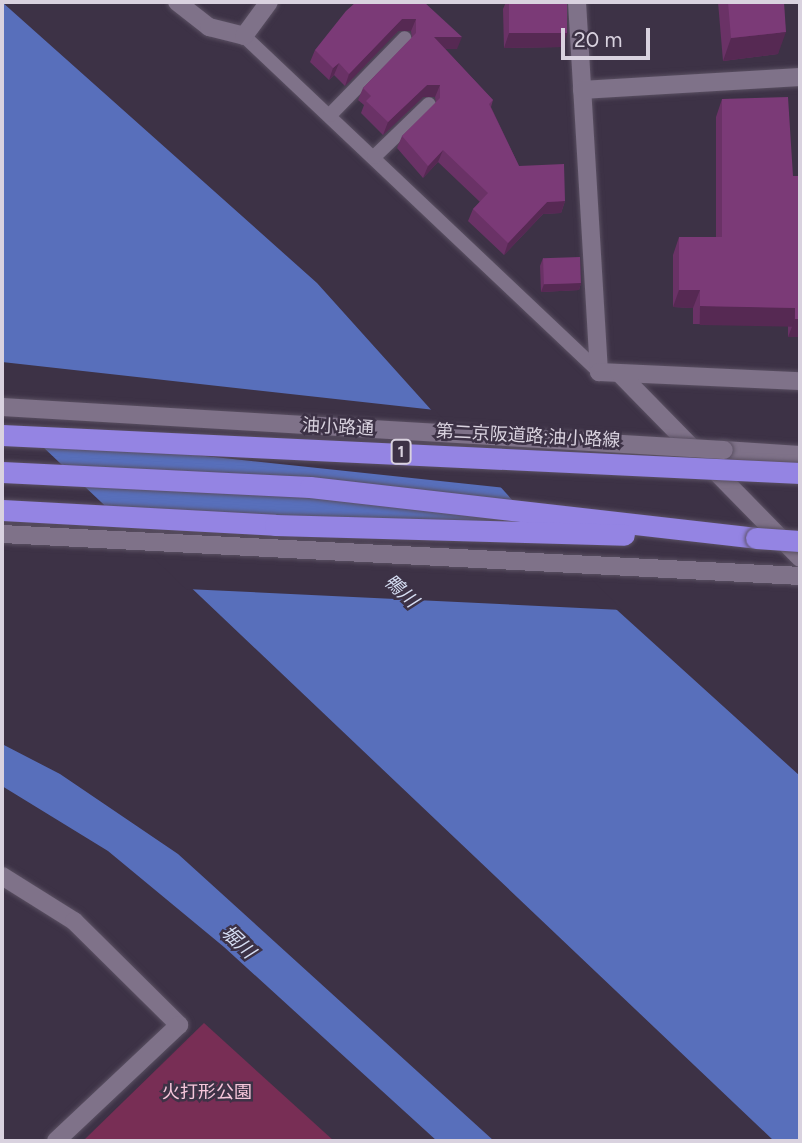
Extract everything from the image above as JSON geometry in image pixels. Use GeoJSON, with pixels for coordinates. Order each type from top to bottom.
{"type":"FeatureCollection","features":[{"type":"Feature","properties":{"kind":"highway","name":"第二京阪道路;油小路線"},"geometry":{"type":"LineString","coordinates":[[2,435],[800,473]]}},
{"type":"Feature","properties":{"kind":"highway"},"geometry":{"type":"LineString","coordinates":[[2,472],[310,487],[756,538]]}},
{"type":"Feature","properties":{"kind":"highway"},"geometry":{"type":"LineString","coordinates":[[2,510],[275,525],[800,541]]}},
{"type":"Feature","properties":{"kind":"street"},"geometry":{"type":"LineString","coordinates":[[177,2],[209,27],[244,36],[268,2]]}},
{"type":"Feature","properties":{"kind":"street"},"geometry":{"type":"LineString","coordinates":[[577,2],[599,372],[800,381]]}},
{"type":"Feature","properties":{"kind":"street"},"geometry":{"type":"LineString","coordinates":[[582,90],[800,76]]}},
{"type":"Feature","properties":{"kind":"street"},"geometry":{"type":"LineString","coordinates":[[619,373],[800,558]]}},
{"type":"Feature","properties":{"kind":"street","name":"油小路通"},"geometry":{"type":"LineString","coordinates":[[2,407],[800,455]]}},
{"type":"Feature","properties":{"kind":"street"},"geometry":{"type":"LineString","coordinates":[[2,534],[800,576]]}},
{"type":"Feature","properties":{"kind":"street"},"geometry":{"type":"LineString","coordinates":[[2,876],[74,921],[179,1025],[56,1141]]}},
{"type":"Feature","properties":{"kind":"lane"},"geometry":{"type":"LineString","coordinates":[[244,36],[599,372]]}},
{"type":"Feature","properties":{"kind":"lane"},"geometry":{"type":"LineString","coordinates":[[330,115],[405,38]]}},
{"type":"Feature","properties":{"kind":"lane"},"geometry":{"type":"LineString","coordinates":[[374,157],[429,104]]}},
{"type":"Feature","properties":{"kind":"green space","name":"火打形公園"},"geometry":{"type":"Polygon","coordinates":[[[204,1023],[334,1141],[83,1141],[204,1023]]]}},
{"type":"Feature","properties":{"kind":"water","name":"鴨川"},"geometry":{"type":"Polygon","coordinates":[[[2,2],[317,283],[585,581],[800,776],[800,1141],[774,1141],[2,408],[2,2]]]}},
{"type":"Feature","properties":{"kind":"water","name":"堀川"},"geometry":{"type":"Polygon","coordinates":[[[2,744],[60,774],[178,854],[494,1141],[437,1141],[224,947],[108,851],[2,786],[2,744]]]}},
{"type":"Feature","properties":{"kind":"pier"},"geometry":{"type":"Polygon","coordinates":[[[2,362],[435,410],[506,488],[27,437],[2,412],[2,362]]]}},
{"type":"Feature","properties":{"kind":"pier"},"geometry":{"type":"Polygon","coordinates":[[[115,521],[549,536],[622,610],[186,589],[115,521]]]}},
{"type":"Feature","properties":{"kind":"building"},"geometry":{"type":"Polygon","coordinates":[[[356,2],[424,2],[462,37],[434,37],[493,100],[489,104],[519,166],[564,164],[565,201],[547,202],[508,243],[473,209],[488,193],[443,150],[428,166],[402,136],[440,98],[440,85],[427,85],[388,122],[366,101],[371,96],[363,88],[416,33],[416,19],[402,19],[349,74],[339,63],[333,68],[315,50],[356,2]]]}},
{"type":"Feature","properties":{"kind":"building"},"geometry":{"type":"Polygon","coordinates":[[[509,2],[567,2],[567,33],[509,33],[509,2]]]}},
{"type":"Feature","properties":{"kind":"building"},"geometry":{"type":"Polygon","coordinates":[[[728,2],[784,2],[786,32],[731,38],[728,2]]]}},
{"type":"Feature","properties":{"kind":"building"},"geometry":{"type":"Polygon","coordinates":[[[788,97],[793,176],[800,176],[800,319],[795,319],[795,308],[700,306],[700,290],[679,290],[679,237],[722,237],[722,99],[788,97]]]}},
{"type":"Feature","properties":{"kind":"building"},"geometry":{"type":"Polygon","coordinates":[[[580,257],[581,283],[544,284],[543,258],[580,257]]]}}]}
